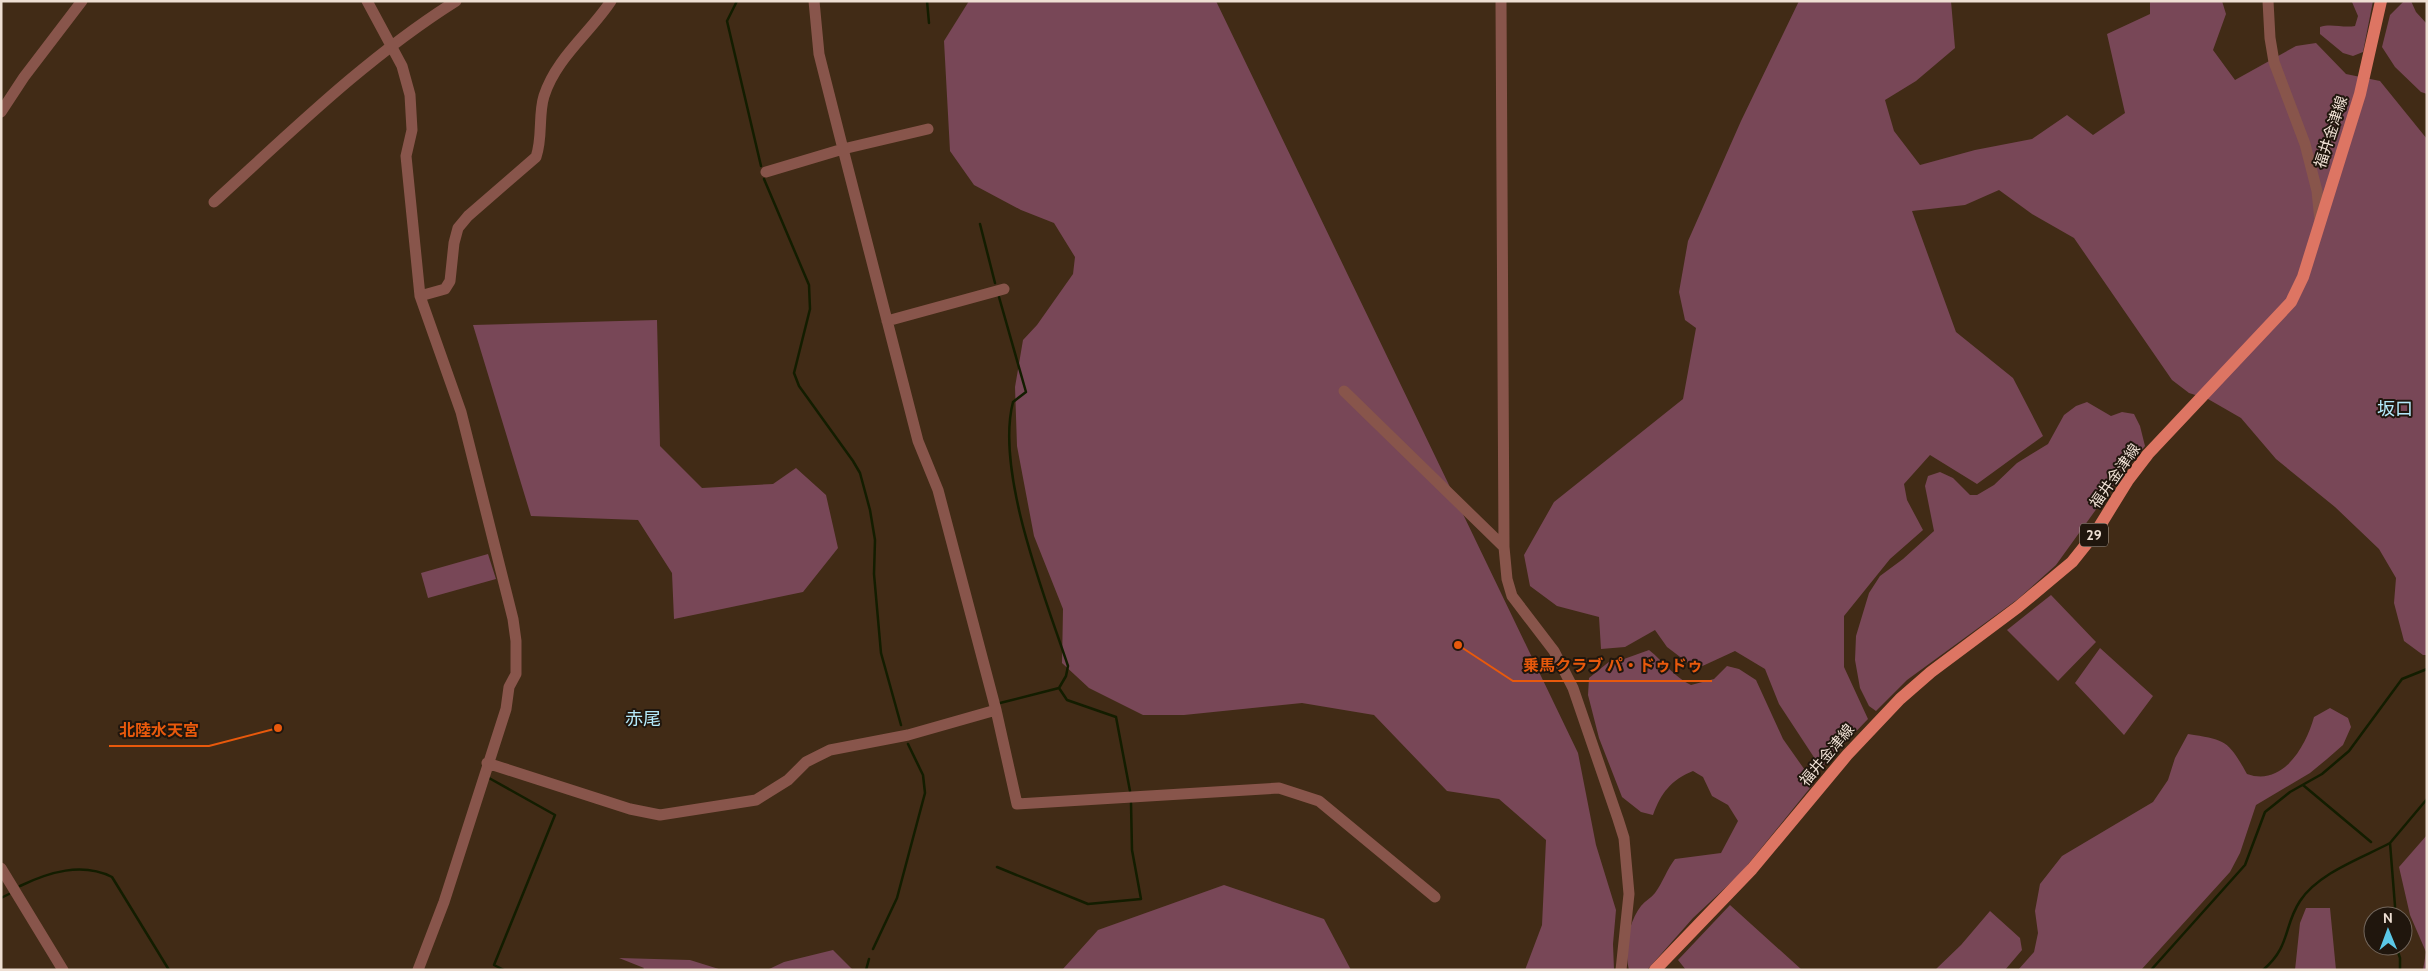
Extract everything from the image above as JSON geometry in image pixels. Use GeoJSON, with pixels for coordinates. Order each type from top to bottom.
{"type":"FeatureCollection","features":[{"type":"Feature","properties":{"kind":"main road","name":"福井金津線"},"geometry":{"type":"LineString","coordinates":[[1655,970],[1752,868],[1847,756],[1900,699],[1931,672],[2018,607],[2072,562],[2096,532],[2128,480],[2148,454],[2291,302],[2303,277],[2360,94],[2381,1]]}},
{"type":"Feature","properties":{"kind":"street"},"geometry":{"type":"LineString","coordinates":[[1,112],[24,77],[82,1]]}},
{"type":"Feature","properties":{"kind":"street"},"geometry":{"type":"LineString","coordinates":[[366,1],[402,66],[410,95],[412,130],[406,156],[420,296],[461,412],[513,619],[516,641],[516,674],[508,687],[506,709],[487,763],[444,902],[418,970]]}},
{"type":"Feature","properties":{"kind":"street"},"geometry":{"type":"LineString","coordinates":[[214,202],[328,99],[392,45],[456,1]]}},
{"type":"Feature","properties":{"kind":"street"},"geometry":{"type":"LineString","coordinates":[[420,296],[445,289],[450,282],[454,243],[458,228],[468,216],[536,157],[540,144],[544,96],[551,81],[576,43],[600,18],[611,1]]}},
{"type":"Feature","properties":{"kind":"street"},"geometry":{"type":"LineString","coordinates":[[814,1],[819,54],[843,149],[918,441],[938,490],[996,710],[1017,804],[1279,788],[1319,800],[1435,897]]}},
{"type":"Feature","properties":{"kind":"street"},"geometry":{"type":"LineString","coordinates":[[1501,1],[1504,547],[1507,578],[1512,596],[1554,651],[1573,688],[1621,828],[1629,894],[1621,970]]}},
{"type":"Feature","properties":{"kind":"street"},"geometry":{"type":"LineString","coordinates":[[2268,1],[2270,38],[2274,62],[2305,144],[2316,191],[2320,221]]}},
{"type":"Feature","properties":{"kind":"street"},"geometry":{"type":"LineString","coordinates":[[766,172],[843,149],[928,129]]}},
{"type":"Feature","properties":{"kind":"street"},"geometry":{"type":"LineString","coordinates":[[887,321],[1004,289]]}},
{"type":"Feature","properties":{"kind":"street"},"geometry":{"type":"LineString","coordinates":[[1344,391],[1504,547]]}},
{"type":"Feature","properties":{"kind":"street"},"geometry":{"type":"LineString","coordinates":[[487,763],[630,809],[660,815],[756,800],[788,780],[806,762],[830,750],[908,735],[996,710]]}},
{"type":"Feature","properties":{"kind":"street"},"geometry":{"type":"LineString","coordinates":[[1,868],[63,970]]}},
{"type":"Feature","properties":{"kind":"shaded area"},"geometry":{"type":"Polygon","coordinates":[[[969,1],[1216,1],[1578,753],[1596,845],[1616,910],[1613,944],[1614,970],[1525,970],[1542,925],[1546,840],[1499,799],[1447,791],[1374,715],[1302,703],[1184,715],[1143,715],[1089,688],[1062,663],[1063,609],[1034,536],[1017,446],[1015,387],[1023,340],[1037,325],[1073,274],[1075,257],[1054,223],[1021,210],[974,185],[950,151],[944,41],[969,1]]]}},
{"type":"Feature","properties":{"kind":"shaded area"},"geometry":{"type":"Polygon","coordinates":[[[1799,1],[1951,1],[1955,48],[1916,81],[1885,100],[1894,131],[1920,165],[1975,150],[2032,139],[2067,115],[2093,135],[2125,113],[2107,34],[2150,14],[2150,1],[2222,1],[2226,14],[2213,50],[2235,80],[2296,46],[2316,43],[2346,74],[2380,81],[2427,139],[2427,655],[2423,655],[2404,641],[2394,603],[2396,578],[2379,549],[2335,507],[2276,459],[2241,418],[2208,399],[2189,393],[2172,380],[2074,238],[2032,214],[1999,190],[1965,205],[1912,211],[1956,332],[2013,378],[2043,436],[1977,484],[1930,455],[1904,484],[1907,500],[1923,530],[1890,559],[1844,616],[1844,667],[1868,719],[1821,768],[1779,704],[1765,669],[1735,651],[1696,669],[1667,647],[1655,630],[1625,647],[1601,649],[1599,617],[1557,606],[1530,586],[1524,555],[1554,502],[1683,399],[1696,328],[1685,320],[1679,292],[1688,241],[1741,121],[1799,1]]]}},
{"type":"Feature","properties":{"kind":"shaded area"},"geometry":{"type":"Polygon","coordinates":[[[2350,1],[2373,1],[2363,52],[2353,56],[2343,53],[2320,34],[2320,27],[2324,26],[2355,26],[2358,16],[2350,1]]]}},
{"type":"Feature","properties":{"kind":"shaded area"},"geometry":{"type":"Polygon","coordinates":[[[2404,1],[2411,1],[2416,12],[2427,24],[2427,94],[2421,92],[2395,67],[2382,47],[2390,15],[2404,1]]]}},
{"type":"Feature","properties":{"kind":"shaded area"},"geometry":{"type":"Polygon","coordinates":[[[657,320],[660,446],[702,488],[773,484],[796,468],[826,495],[838,548],[803,592],[674,619],[672,573],[638,520],[531,516],[473,325],[657,320]]]}},
{"type":"Feature","properties":{"kind":"shaded area"},"geometry":{"type":"Polygon","coordinates":[[[2087,402],[2111,416],[2122,412],[2134,414],[2140,426],[2145,446],[2118,479],[2056,565],[2018,599],[1907,680],[1876,711],[1869,706],[1860,688],[1855,660],[1856,636],[1869,593],[1880,576],[1903,559],[1934,531],[1925,486],[1928,476],[1940,472],[1953,478],[1970,495],[1977,495],[1994,485],[2017,463],[2048,444],[2064,415],[2076,406],[2087,402]]]}},
{"type":"Feature","properties":{"kind":"shaded area"},"geometry":{"type":"Polygon","coordinates":[[[488,554],[496,579],[428,598],[421,573],[488,554]]]}},
{"type":"Feature","properties":{"kind":"shaded area"},"geometry":{"type":"Polygon","coordinates":[[[2051,595],[2096,642],[2058,681],[2007,630],[2051,595]]]}},
{"type":"Feature","properties":{"kind":"shaded area"},"geometry":{"type":"Polygon","coordinates":[[[2100,648],[2153,696],[2124,735],[2075,683],[2100,648]]]}},
{"type":"Feature","properties":{"kind":"shaded area"},"geometry":{"type":"Polygon","coordinates":[[[1649,650],[1674,674],[1691,685],[1714,679],[1727,666],[1739,669],[1756,680],[1783,739],[1814,783],[1741,873],[1693,918],[1647,970],[1629,970],[1627,945],[1633,920],[1641,906],[1655,893],[1675,859],[1721,853],[1738,821],[1728,805],[1712,796],[1703,777],[1693,771],[1668,788],[1653,815],[1641,812],[1622,797],[1599,738],[1588,695],[1589,678],[1610,661],[1624,659],[1649,650]]]}},
{"type":"Feature","properties":{"kind":"shaded area"},"geometry":{"type":"Polygon","coordinates":[[[2330,708],[2348,718],[2351,727],[2343,745],[2310,773],[2256,805],[2240,853],[2230,872],[2141,970],[2018,970],[2034,952],[2038,933],[2035,911],[2040,884],[2062,856],[2153,802],[2168,780],[2175,758],[2188,734],[2211,738],[2225,744],[2235,754],[2247,774],[2272,775],[2291,761],[2299,751],[2314,717],[2330,708]]]}},
{"type":"Feature","properties":{"kind":"shaded area"},"geometry":{"type":"Polygon","coordinates":[[[2427,835],[2427,970],[2423,970],[2426,952],[2413,922],[2413,906],[2408,906],[2399,867],[2427,835]]]}},
{"type":"Feature","properties":{"kind":"shaded area"},"geometry":{"type":"Polygon","coordinates":[[[1224,885],[1324,919],[1351,970],[1062,970],[1098,930],[1224,885]]]}},
{"type":"Feature","properties":{"kind":"shaded area"},"geometry":{"type":"Polygon","coordinates":[[[1730,905],[1802,970],[1686,970],[1678,960],[1730,905]]]}},
{"type":"Feature","properties":{"kind":"shaded area"},"geometry":{"type":"Polygon","coordinates":[[[2306,908],[2330,908],[2336,970],[2295,970],[2300,923],[2306,908]]]}},
{"type":"Feature","properties":{"kind":"shaded area"},"geometry":{"type":"Polygon","coordinates":[[[1990,911],[2020,938],[2022,950],[2005,970],[1935,970],[1961,945],[1990,911]]]}},
{"type":"Feature","properties":{"kind":"shaded area"},"geometry":{"type":"Polygon","coordinates":[[[833,950],[853,970],[767,970],[784,962],[833,950]]]}},
{"type":"Feature","properties":{"kind":"shaded area"},"geometry":{"type":"Polygon","coordinates":[[[619,958],[690,960],[722,970],[643,970],[644,968],[619,958]]]}},
{"type":"Feature","properties":{"kind":"waterway"},"geometry":{"type":"LineString","coordinates":[[737,1],[727,21],[761,166]]}},
{"type":"Feature","properties":{"kind":"waterway"},"geometry":{"type":"LineString","coordinates":[[927,1],[929,23]]}},
{"type":"Feature","properties":{"kind":"waterway"},"geometry":{"type":"LineString","coordinates":[[764,179],[809,285],[810,309],[794,373],[799,386],[860,473],[870,510],[875,540],[874,574],[881,653],[901,725]]}},
{"type":"Feature","properties":{"kind":"waterway"},"geometry":{"type":"LineString","coordinates":[[980,224],[995,283]]}},
{"type":"Feature","properties":{"kind":"waterway"},"geometry":{"type":"LineString","coordinates":[[999,297],[1026,392],[1013,402],[1009,431],[1016,498],[1036,571],[1068,666],[1066,676],[1059,688],[1067,700],[1116,717],[1130,791]]}},
{"type":"Feature","properties":{"kind":"waterway"},"geometry":{"type":"LineString","coordinates":[[2151,970],[2245,865],[2265,812],[2290,792],[2322,774],[2349,751],[2402,679],[2427,669]]}},
{"type":"Feature","properties":{"kind":"waterway"},"geometry":{"type":"LineString","coordinates":[[1000,703],[1059,688]]}},
{"type":"Feature","properties":{"kind":"waterway"},"geometry":{"type":"LineString","coordinates":[[873,949],[897,898],[925,793],[923,775],[908,744]]}},
{"type":"Feature","properties":{"kind":"waterway"},"geometry":{"type":"LineString","coordinates":[[489,778],[555,815],[494,965],[504,970]]}},
{"type":"Feature","properties":{"kind":"waterway"},"geometry":{"type":"LineString","coordinates":[[2303,785],[2371,842]]}},
{"type":"Feature","properties":{"kind":"waterway"},"geometry":{"type":"LineString","coordinates":[[2395,906],[2390,843],[2427,799]]}},
{"type":"Feature","properties":{"kind":"waterway"},"geometry":{"type":"LineString","coordinates":[[997,867],[1088,904],[1141,899],[1132,850],[1131,803]]}},
{"type":"Feature","properties":{"kind":"waterway"},"geometry":{"type":"LineString","coordinates":[[2263,970],[2278,953],[2295,910],[2308,891],[2329,874],[2390,843]]}},
{"type":"Feature","properties":{"kind":"waterway"},"geometry":{"type":"LineString","coordinates":[[20,886],[54,873],[66,871],[89,870],[112,877],[169,970]]}},
{"type":"Feature","properties":{"kind":"waterway"},"geometry":{"type":"LineString","coordinates":[[1,898],[9,894]]}},
{"type":"Feature","properties":{"kind":"waterway"},"geometry":{"type":"LineString","coordinates":[[2399,956],[2400,970]]}},
{"type":"Feature","properties":{"kind":"waterway"},"geometry":{"type":"LineString","coordinates":[[866,970],[869,959]]}},
{"type":"Feature","properties":{"kind":"place","name":"乗馬クラブ パ・ドゥドゥ"},"geometry":{"type":"Point","coordinates":[1458,645]}},
{"type":"Feature","properties":{"kind":"place","name":"北陸水天宮"},"geometry":{"type":"Point","coordinates":[278,728]}},
{"type":"Feature","properties":{"kind":"district","name":"坂口"},"geometry":{"type":"Point","coordinates":[2395,409]}},
{"type":"Feature","properties":{"kind":"district","name":"赤尾"},"geometry":{"type":"Point","coordinates":[643,719]}}]}
